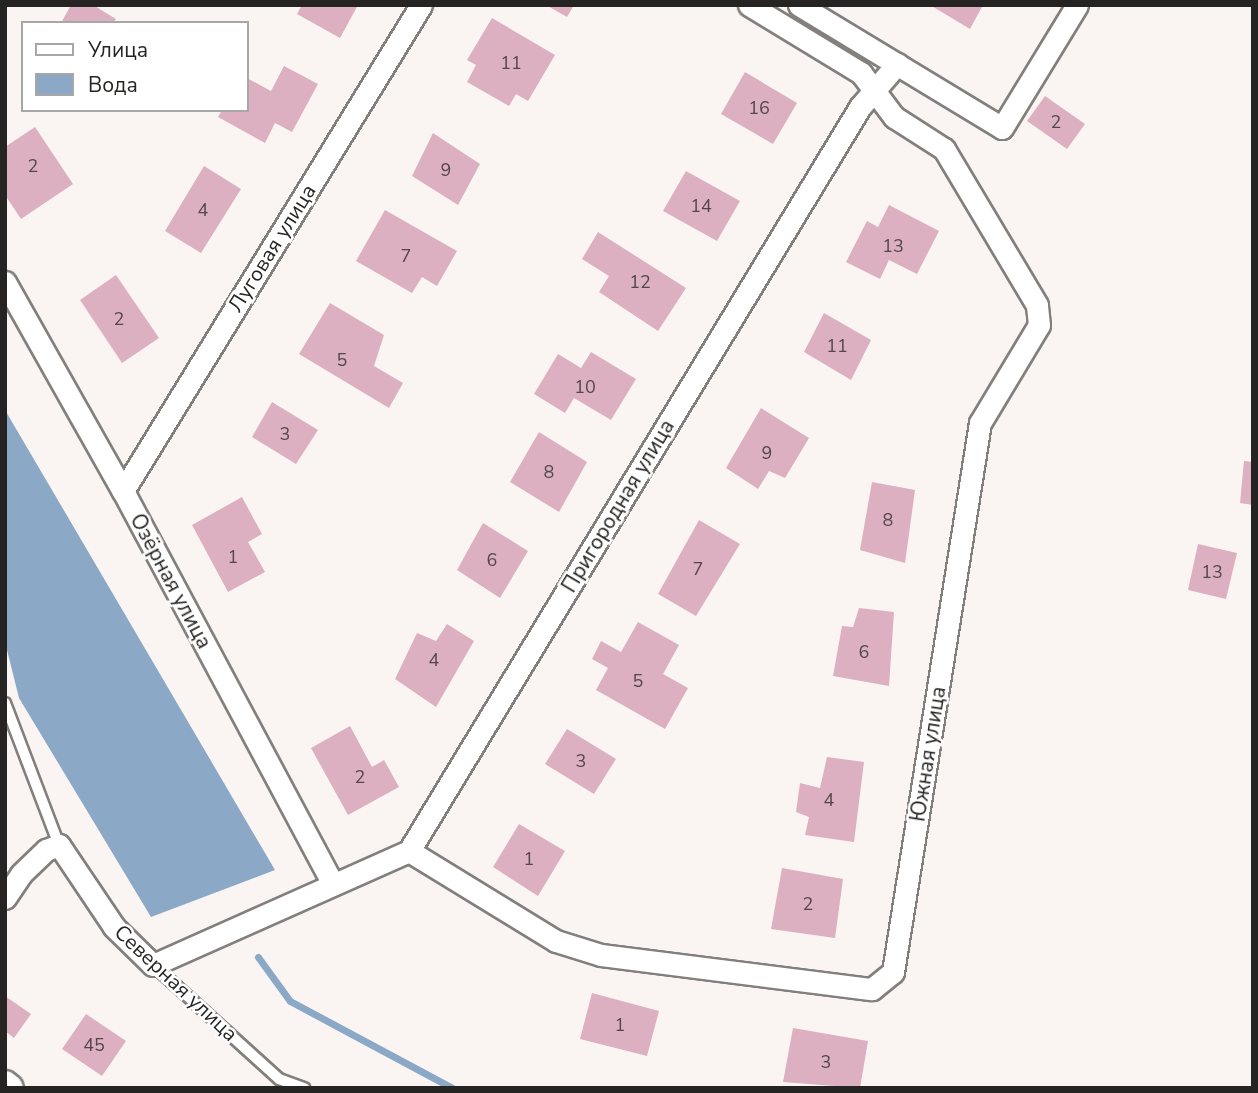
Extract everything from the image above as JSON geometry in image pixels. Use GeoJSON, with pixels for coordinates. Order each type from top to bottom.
{"type":"FeatureCollection","features":[{"type":"Feature","properties":{"kind":"street","name":"Луговая улица"},"geometry":{"type":"LineString","coordinates":[[123,491],[421,5]]}},
{"type":"Feature","properties":{"kind":"street","name":"Южная улица"},"geometry":{"type":"LineString","coordinates":[[409,851],[556,941],[601,954],[872,989],[893,972],[980,424],[1039,324],[1037,305],[944,149],[894,117],[860,73],[749,5]]}},
{"type":"Feature","properties":{"kind":"street"},"geometry":{"type":"LineString","coordinates":[[799,5],[1002,128],[1077,5]]}},
{"type":"Feature","properties":{"kind":"street","name":"Пригородная улица"},"geometry":{"type":"LineString","coordinates":[[409,851],[860,107],[897,64]]}},
{"type":"Feature","properties":{"kind":"street","name":"Озёрная улица"},"geometry":{"type":"LineString","coordinates":[[5,282],[123,491],[332,883]]}},
{"type":"Feature","properties":{"kind":"street"},"geometry":{"type":"LineString","coordinates":[[5,898],[21,874],[46,850],[60,845]]}},
{"type":"Feature","properties":{"kind":"street","name":"Северная улица"},"geometry":{"type":"LineString","coordinates":[[60,845],[114,927],[153,965]]}},
{"type":"Feature","properties":{"kind":"street"},"geometry":{"type":"LineString","coordinates":[[153,965],[409,851]]}},
{"type":"Feature","properties":{"kind":"street"},"geometry":{"type":"LineString","coordinates":[[5,1084],[10,1088]]}},
{"type":"Feature","properties":{"kind":"lane","name":"Северная улица"},"geometry":{"type":"LineString","coordinates":[[5,703],[60,845]]}},
{"type":"Feature","properties":{"kind":"lane","name":"Северная улица"},"geometry":{"type":"LineString","coordinates":[[153,965],[279,1079],[304,1088]]}},
{"type":"Feature","properties":{"kind":"water"},"geometry":{"type":"Polygon","coordinates":[[[5,410],[275,870],[151,917],[19,698],[5,642],[5,410]]]}},
{"type":"Feature","properties":{"kind":"building"},"geometry":{"type":"Polygon","coordinates":[[[71,5],[93,5],[116,19],[114,21],[62,21],[71,5]]]}},
{"type":"Feature","properties":{"kind":"building"},"geometry":{"type":"Polygon","coordinates":[[[302,5],[358,5],[340,38],[297,14],[302,5]]]}},
{"type":"Feature","properties":{"kind":"building"},"geometry":{"type":"Polygon","coordinates":[[[546,5],[574,5],[567,17],[546,5]]]}},
{"type":"Feature","properties":{"kind":"building"},"geometry":{"type":"Polygon","coordinates":[[[930,5],[983,5],[970,29],[930,5]]]}},
{"type":"Feature","properties":{"kind":"building"},"geometry":{"type":"Polygon","coordinates":[[[492,18],[555,55],[528,101],[516,94],[509,106],[467,82],[476,65],[467,60],[492,18]]]}},
{"type":"Feature","properties":{"kind":"building"},"geometry":{"type":"Polygon","coordinates":[[[284,66],[318,84],[292,132],[275,123],[265,143],[218,117],[221,112],[248,112],[248,79],[271,91],[284,66]]]}},
{"type":"Feature","properties":{"kind":"building"},"geometry":{"type":"Polygon","coordinates":[[[745,72],[797,103],[773,144],[721,114],[745,72]]]}},
{"type":"Feature","properties":{"kind":"building"},"geometry":{"type":"Polygon","coordinates":[[[1045,96],[1085,124],[1067,149],[1027,121],[1045,96]]]}},
{"type":"Feature","properties":{"kind":"building"},"geometry":{"type":"Polygon","coordinates":[[[35,127],[73,184],[21,219],[5,195],[5,147],[35,127]]]}},
{"type":"Feature","properties":{"kind":"building"},"geometry":{"type":"Polygon","coordinates":[[[433,133],[480,164],[458,205],[412,176],[433,133]]]}},
{"type":"Feature","properties":{"kind":"building"},"geometry":{"type":"Polygon","coordinates":[[[204,166],[241,189],[201,253],[165,231],[204,166]]]}},
{"type":"Feature","properties":{"kind":"building"},"geometry":{"type":"Polygon","coordinates":[[[686,171],[740,201],[717,241],[663,211],[686,171]]]}},
{"type":"Feature","properties":{"kind":"building"},"geometry":{"type":"Polygon","coordinates":[[[889,205],[939,231],[917,274],[889,260],[880,279],[846,262],[867,221],[878,227],[889,205]]]}},
{"type":"Feature","properties":{"kind":"building"},"geometry":{"type":"Polygon","coordinates":[[[385,210],[457,251],[437,286],[422,277],[412,293],[356,261],[385,210]]]}},
{"type":"Feature","properties":{"kind":"building"},"geometry":{"type":"Polygon","coordinates":[[[598,232],[686,288],[658,331],[599,292],[609,276],[582,259],[598,232]]]}},
{"type":"Feature","properties":{"kind":"building"},"geometry":{"type":"Polygon","coordinates":[[[116,275],[159,338],[122,363],[80,300],[116,275]]]}},
{"type":"Feature","properties":{"kind":"building"},"geometry":{"type":"Polygon","coordinates":[[[330,303],[384,335],[374,366],[403,383],[389,408],[299,354],[330,303]]]}},
{"type":"Feature","properties":{"kind":"building"},"geometry":{"type":"Polygon","coordinates":[[[824,313],[871,340],[851,380],[804,352],[824,313]]]}},
{"type":"Feature","properties":{"kind":"building"},"geometry":{"type":"Polygon","coordinates":[[[591,352],[636,379],[611,420],[574,398],[565,413],[534,394],[558,354],[581,368],[591,352]]]}},
{"type":"Feature","properties":{"kind":"building"},"geometry":{"type":"Polygon","coordinates":[[[272,402],[318,430],[296,464],[252,437],[272,402]]]}},
{"type":"Feature","properties":{"kind":"building"},"geometry":{"type":"Polygon","coordinates":[[[761,408],[809,438],[785,478],[769,471],[758,489],[726,468],[761,408]]]}},
{"type":"Feature","properties":{"kind":"building"},"geometry":{"type":"Polygon","coordinates":[[[539,432],[587,462],[559,512],[510,482],[539,432]]]}},
{"type":"Feature","properties":{"kind":"building"},"geometry":{"type":"Polygon","coordinates":[[[1244,461],[1253,462],[1253,505],[1240,503],[1244,461]]]}},
{"type":"Feature","properties":{"kind":"building"},"geometry":{"type":"Polygon","coordinates":[[[872,482],[915,490],[905,563],[860,550],[872,482]]]}},
{"type":"Feature","properties":{"kind":"building"},"geometry":{"type":"Polygon","coordinates":[[[242,497],[262,534],[248,542],[265,572],[228,592],[192,525],[242,497]]]}},
{"type":"Feature","properties":{"kind":"building"},"geometry":{"type":"Polygon","coordinates":[[[699,520],[740,544],[696,616],[658,594],[699,520]]]}},
{"type":"Feature","properties":{"kind":"building"},"geometry":{"type":"Polygon","coordinates":[[[483,523],[528,551],[500,598],[457,570],[483,523]]]}},
{"type":"Feature","properties":{"kind":"building"},"geometry":{"type":"Polygon","coordinates":[[[1198,544],[1237,553],[1226,599],[1188,590],[1198,544]]]}},
{"type":"Feature","properties":{"kind":"building"},"geometry":{"type":"Polygon","coordinates":[[[859,608],[894,612],[889,686],[833,676],[842,626],[853,627],[859,608]]]}},
{"type":"Feature","properties":{"kind":"building"},"geometry":{"type":"Polygon","coordinates":[[[638,622],[679,645],[663,674],[688,688],[665,729],[596,690],[608,668],[592,659],[601,641],[621,652],[638,622]]]}},
{"type":"Feature","properties":{"kind":"building"},"geometry":{"type":"Polygon","coordinates":[[[447,624],[474,641],[436,707],[395,679],[417,633],[436,641],[447,624]]]}},
{"type":"Feature","properties":{"kind":"building"},"geometry":{"type":"Polygon","coordinates":[[[350,726],[372,767],[384,760],[399,787],[348,815],[311,748],[350,726]]]}},
{"type":"Feature","properties":{"kind":"building"},"geometry":{"type":"Polygon","coordinates":[[[567,729],[616,759],[594,794],[545,764],[567,729]]]}},
{"type":"Feature","properties":{"kind":"building"},"geometry":{"type":"Polygon","coordinates":[[[827,757],[864,762],[854,842],[805,835],[809,817],[796,812],[800,783],[820,788],[827,757]]]}},
{"type":"Feature","properties":{"kind":"building"},"geometry":{"type":"Polygon","coordinates":[[[519,824],[565,851],[538,896],[493,867],[519,824]]]}},
{"type":"Feature","properties":{"kind":"building"},"geometry":{"type":"Polygon","coordinates":[[[782,868],[843,879],[835,938],[771,929],[782,868]]]}},
{"type":"Feature","properties":{"kind":"building"},"geometry":{"type":"Polygon","coordinates":[[[592,993],[659,1011],[647,1056],[580,1039],[592,993]]]}},
{"type":"Feature","properties":{"kind":"building"},"geometry":{"type":"Polygon","coordinates":[[[5,996],[31,1014],[14,1038],[5,1031],[5,996]]]}},
{"type":"Feature","properties":{"kind":"building"},"geometry":{"type":"Polygon","coordinates":[[[86,1014],[126,1041],[102,1076],[62,1049],[86,1014]]]}},
{"type":"Feature","properties":{"kind":"building"},"geometry":{"type":"Polygon","coordinates":[[[793,1028],[868,1041],[860,1088],[783,1082],[793,1028]]]}},
{"type":"Feature","properties":{"kind":"waterway"},"geometry":{"type":"LineString","coordinates":[[258,957],[290,1001],[452,1088]]}}]}
